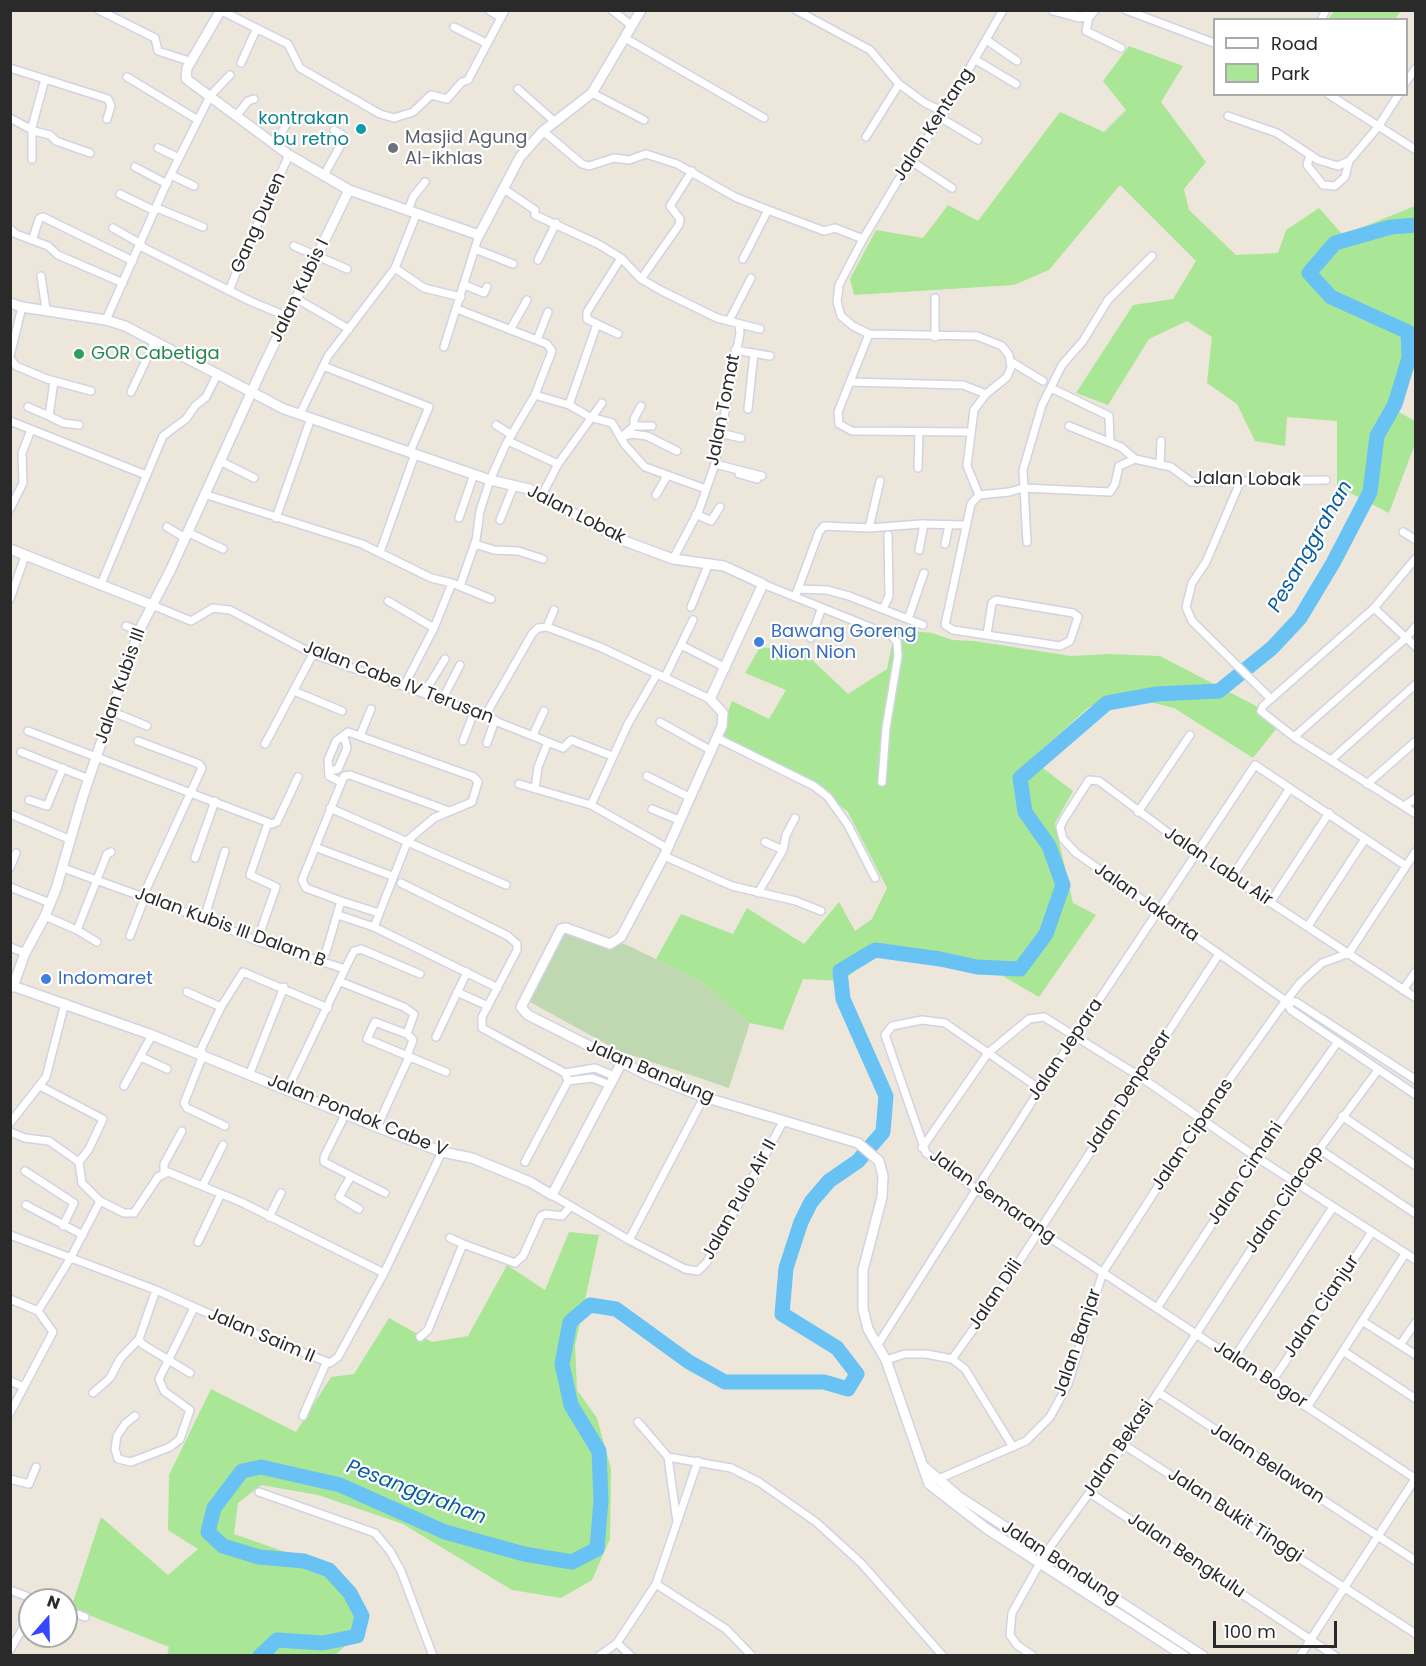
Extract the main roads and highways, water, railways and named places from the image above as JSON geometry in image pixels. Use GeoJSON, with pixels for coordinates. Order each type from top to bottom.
{"type":"FeatureCollection","features":[{"type":"Feature","properties":{"kind":"waterway","name":"Pesanggrahan"},"geometry":{"type":"LineString","coordinates":[[260,1656],[277,1640],[323,1643],[357,1636],[362,1616],[350,1593],[329,1570],[304,1561],[259,1557],[223,1546],[208,1532],[214,1508],[242,1471],[261,1467],[340,1485],[445,1532],[524,1554],[572,1562],[597,1549],[601,1500],[599,1451],[571,1405],[562,1364],[570,1322],[590,1305],[616,1309],[689,1362],[725,1382],[824,1382],[848,1389],[857,1374],[837,1348],[782,1314],[786,1268],[801,1222],[811,1202],[829,1181],[858,1161],[883,1132],[886,1096],[843,999],[840,971],[875,950],[940,959],[977,967],[1020,969],[1046,934],[1063,885],[1049,846],[1025,812],[1020,778],[1107,703],[1157,694],[1219,691],[1272,648],[1300,618],[1333,563],[1370,492],[1377,436],[1395,404],[1409,358],[1408,332],[1331,297],[1309,273],[1335,243],[1391,227],[1416,225]]}},
{"type":"Feature","properties":{"kind":"place","name":"kontrakan bu retno"},"geometry":{"type":"Point","coordinates":[361,129]}},
{"type":"Feature","properties":{"kind":"place","name":"Masjid Agung Al-ikhlas"},"geometry":{"type":"Point","coordinates":[393,148]}},
{"type":"Feature","properties":{"kind":"place","name":"GOR Cabetiga"},"geometry":{"type":"Point","coordinates":[79,354]}},
{"type":"Feature","properties":{"kind":"place","name":"Bawang Goreng Nion Nion"},"geometry":{"type":"Point","coordinates":[759,642]}},
{"type":"Feature","properties":{"kind":"place","name":"Indomaret"},"geometry":{"type":"Point","coordinates":[46,979]}}]}
